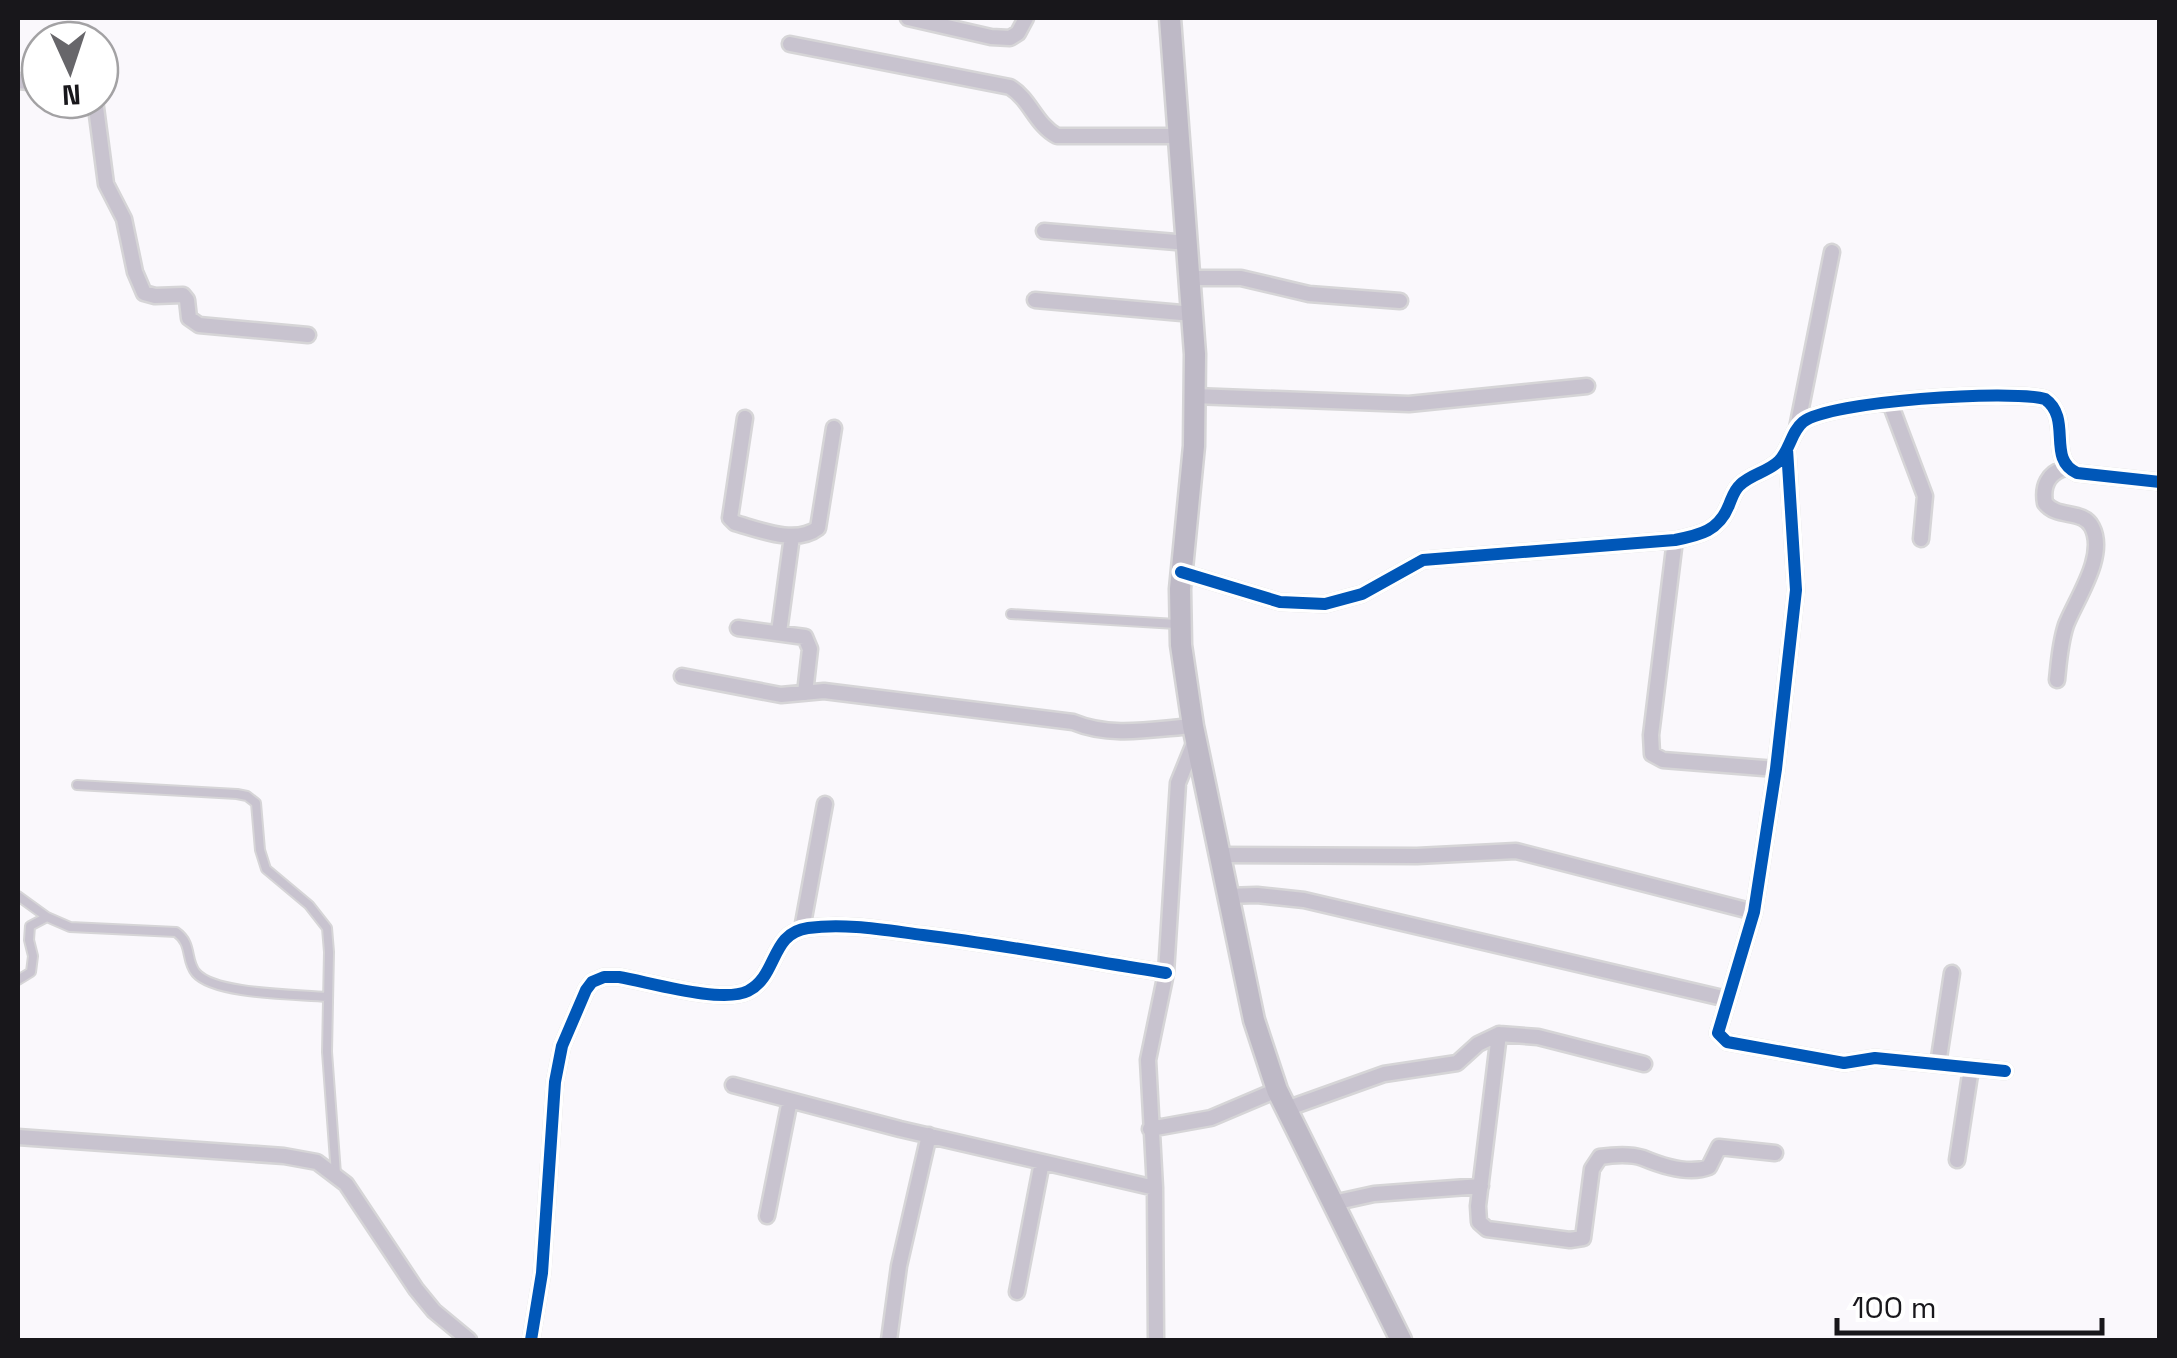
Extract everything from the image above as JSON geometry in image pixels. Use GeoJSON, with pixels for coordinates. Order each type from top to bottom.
{"type":"FeatureCollection","features":[{"type":"Feature","properties":{"kind":"main road"},"geometry":{"type":"LineString","coordinates":[[1170,18],[1193,314],[1194,446],[1181,624],[1194,734],[1254,1020],[1282,1099],[1401,1340]]}},
{"type":"Feature","properties":{"kind":"street"},"geometry":{"type":"LineString","coordinates":[[908,18],[1002,38],[1018,33],[1026,18]]}},
{"type":"Feature","properties":{"kind":"street"},"geometry":{"type":"LineString","coordinates":[[790,44],[1010,87],[1024,98],[1041,126],[1057,136],[1180,136]]}},
{"type":"Feature","properties":{"kind":"street"},"geometry":{"type":"LineString","coordinates":[[97,120],[104,174],[124,218],[134,272],[144,292],[183,296],[189,318],[199,325],[308,335]]}},
{"type":"Feature","properties":{"kind":"street"},"geometry":{"type":"LineString","coordinates":[[1044,232],[1188,243]]}},
{"type":"Feature","properties":{"kind":"street"},"geometry":{"type":"LineString","coordinates":[[1182,572],[1280,602],[1324,604],[1362,594],[1423,560],[1675,540],[1704,534],[1722,520],[1740,485],[1778,462],[1797,428],[1832,252]]}},
{"type":"Feature","properties":{"kind":"street"},"geometry":{"type":"LineString","coordinates":[[1190,278],[1241,278],[1309,294],[1400,300]]}},
{"type":"Feature","properties":{"kind":"street"},"geometry":{"type":"LineString","coordinates":[[1035,300],[1193,314]]}},
{"type":"Feature","properties":{"kind":"street"},"geometry":{"type":"LineString","coordinates":[[1194,396],[1409,404],[1587,386]]}},
{"type":"Feature","properties":{"kind":"street"},"geometry":{"type":"LineString","coordinates":[[1797,428],[1816,415],[1890,402],[1976,397],[2045,400],[2053,405],[2060,422],[2061,460],[2065,468]]}},
{"type":"Feature","properties":{"kind":"street"},"geometry":{"type":"LineString","coordinates":[[1890,402],[1925,496],[1921,539]]}},
{"type":"Feature","properties":{"kind":"street"},"geometry":{"type":"LineString","coordinates":[[745,418],[730,518],[742,525],[792,536],[812,533],[821,522],[834,428]]}},
{"type":"Feature","properties":{"kind":"street"},"geometry":{"type":"LineString","coordinates":[[1787,450],[1796,590],[1776,769],[1754,912],[1718,1033],[1727,1042],[1844,1062],[1875,1058],[2005,1071]]}},
{"type":"Feature","properties":{"kind":"street"},"geometry":{"type":"LineString","coordinates":[[2056,680],[2063,635],[2090,574],[2095,542],[2094,528],[2087,521],[2056,513],[2045,503],[2044,488],[2049,478],[2065,468],[2077,473],[2160,482]]}},
{"type":"Feature","properties":{"kind":"street"},"geometry":{"type":"LineString","coordinates":[[778,632],[792,536]]}},
{"type":"Feature","properties":{"kind":"street"},"geometry":{"type":"LineString","coordinates":[[1675,540],[1651,734],[1652,754],[1663,760],[1776,769]]}},
{"type":"Feature","properties":{"kind":"street"},"geometry":{"type":"LineString","coordinates":[[738,628],[799,635],[809,642],[805,693]]}},
{"type":"Feature","properties":{"kind":"street"},"geometry":{"type":"LineString","coordinates":[[682,676],[781,695],[824,691],[1073,722],[1108,731],[1194,734],[1178,783],[1166,973],[1148,1060],[1155,1188],[1156,1340]]}},
{"type":"Feature","properties":{"kind":"street"},"geometry":{"type":"LineString","coordinates":[[802,928],[825,804]]}},
{"type":"Feature","properties":{"kind":"street"},"geometry":{"type":"LineString","coordinates":[[1218,855],[1417,856],[1516,851],[1754,912]]}},
{"type":"Feature","properties":{"kind":"street"},"geometry":{"type":"LineString","coordinates":[[1226,896],[1258,894],[1304,900],[1728,998]]}},
{"type":"Feature","properties":{"kind":"street"},"geometry":{"type":"LineString","coordinates":[[531,1340],[546,1234],[554,1082],[562,1046],[592,982],[619,977],[726,996],[746,993],[767,972],[780,943],[790,933],[831,926],[900,932],[1166,973]]}},
{"type":"Feature","properties":{"kind":"street"},"geometry":{"type":"LineString","coordinates":[[1938,1064],[1952,973]]}},
{"type":"Feature","properties":{"kind":"street"},"geometry":{"type":"LineString","coordinates":[[1150,1129],[1211,1118],[1384,1074],[1458,1063],[1487,1037],[1499,1034],[1538,1037],[1644,1064]]}},
{"type":"Feature","properties":{"kind":"street"},"geometry":{"type":"LineString","coordinates":[[1499,1034],[1478,1216],[1482,1227],[1578,1240],[1586,1234],[1592,1169],[1600,1156],[1641,1157],[1662,1166],[1701,1170],[1709,1167],[1718,1147],[1776,1153]]}},
{"type":"Feature","properties":{"kind":"street"},"geometry":{"type":"LineString","coordinates":[[1957,1160],[1971,1068]]}},
{"type":"Feature","properties":{"kind":"street"},"geometry":{"type":"LineString","coordinates":[[733,1085],[1155,1188]]}},
{"type":"Feature","properties":{"kind":"street"},"geometry":{"type":"LineString","coordinates":[[767,1216],[790,1100]]}},
{"type":"Feature","properties":{"kind":"street"},"geometry":{"type":"LineString","coordinates":[[889,1340],[899,1266],[930,1136]]}},
{"type":"Feature","properties":{"kind":"street"},"geometry":{"type":"LineString","coordinates":[[18,1137],[284,1156],[317,1162],[336,1175],[425,1300],[469,1340]]}},
{"type":"Feature","properties":{"kind":"street"},"geometry":{"type":"LineString","coordinates":[[1017,1292],[1042,1162]]}},
{"type":"Feature","properties":{"kind":"street"},"geometry":{"type":"LineString","coordinates":[[1333,1203],[1374,1194],[1481,1186]]}},
{"type":"Feature","properties":{"kind":"lane"},"geometry":{"type":"LineString","coordinates":[[1011,614],[1181,624]]}},
{"type":"Feature","properties":{"kind":"lane"},"geometry":{"type":"LineString","coordinates":[[77,785],[248,796],[256,803],[260,850],[266,868],[309,904],[326,928],[328,1096],[336,1175]]}},
{"type":"Feature","properties":{"kind":"lane"},"geometry":{"type":"LineString","coordinates":[[18,896],[70,927],[170,931],[186,942],[192,966],[205,981],[240,989],[328,997]]}},
{"type":"Feature","properties":{"kind":"lane"},"geometry":{"type":"LineString","coordinates":[[18,980],[31,972],[33,965],[30,926],[47,916]]}},
{"type":"Feature","properties":{"kind":"cycle path"},"geometry":{"type":"LineString","coordinates":[[1181,572],[1280,602],[1325,604],[1362,594],[1423,560],[1684,538],[1700,534],[1720,521],[1738,487],[1779,461],[1803,422],[1847,408],[1921,399],[1996,395],[2045,399],[2057,417],[2068,467],[2077,473],[2160,482]]}},
{"type":"Feature","properties":{"kind":"cycle path"},"geometry":{"type":"LineString","coordinates":[[1787,449],[1796,590],[1776,769],[1754,912],[1718,1033],[1727,1042],[1844,1063],[1875,1058],[2005,1071]]}},
{"type":"Feature","properties":{"kind":"cycle path"},"geometry":{"type":"LineString","coordinates":[[531,1340],[542,1273],[555,1082],[562,1046],[592,982],[619,977],[704,994],[736,994],[758,984],[787,938],[808,928],[837,926],[953,939],[1166,973]]}}]}
